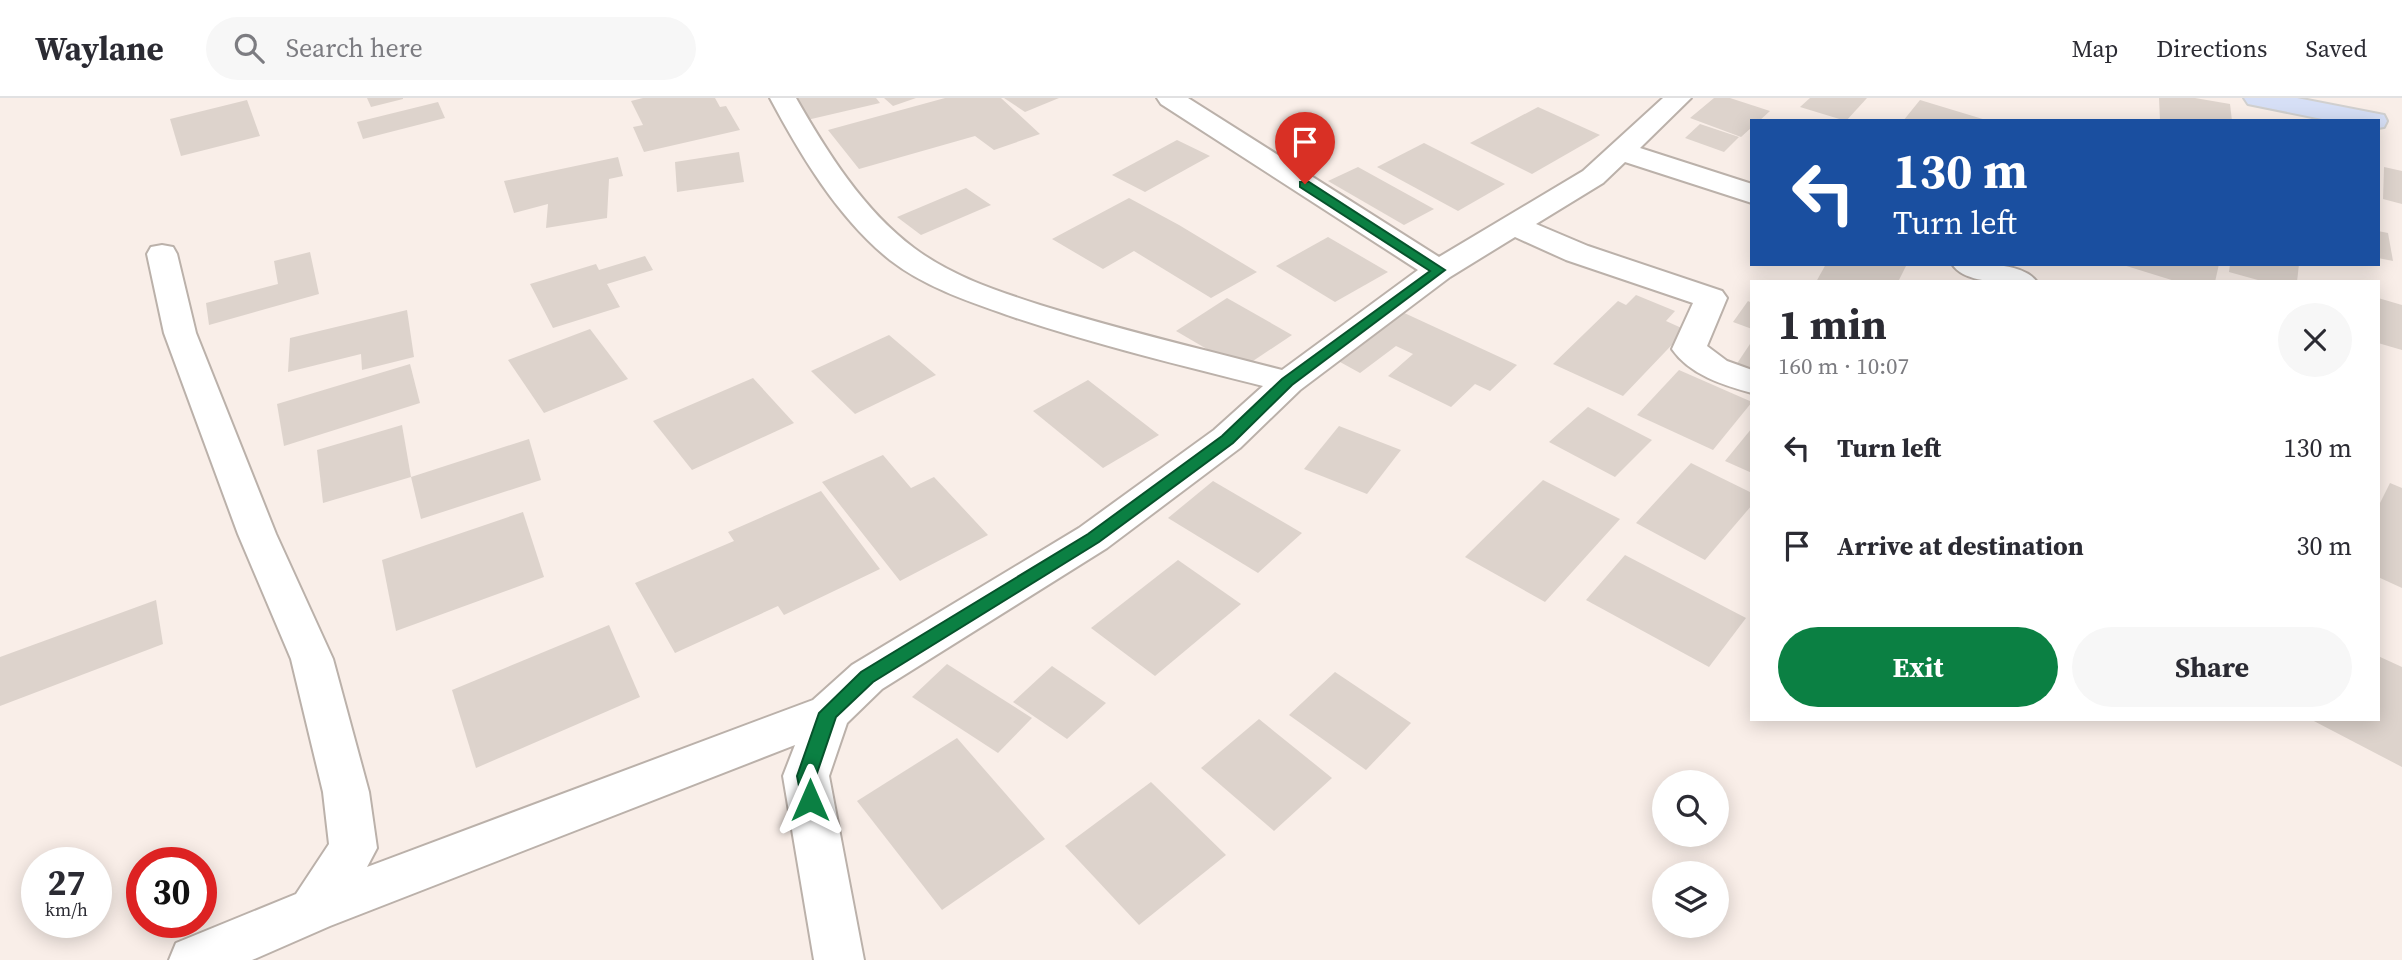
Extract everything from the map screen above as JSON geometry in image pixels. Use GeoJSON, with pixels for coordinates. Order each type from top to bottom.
{"type":"FeatureCollection","features":[{"type":"Feature","properties":{"kind":"main road"},"geometry":{"type":"LineString","coordinates":[[2257,98],[2296,102],[2368,119]]}},
{"type":"Feature","properties":{"kind":"main road"},"geometry":{"type":"LineString","coordinates":[[2380,122],[2402,126]]}},
{"type":"Feature","properties":{"kind":"street"},"geometry":{"type":"LineString","coordinates":[[783,98],[852,203],[889,243],[921,268],[965,290],[1061,323],[1287,382]]}},
{"type":"Feature","properties":{"kind":"street"},"geometry":{"type":"LineString","coordinates":[[1170,98],[1439,270]]}},
{"type":"Feature","properties":{"kind":"street"},"geometry":{"type":"LineString","coordinates":[[194,960],[313,911],[828,713],[867,677],[1093,538],[1134,509],[1227,439],[1287,382],[1439,270],[1593,177],[1678,98]]}},
{"type":"Feature","properties":{"kind":"street"},"geometry":{"type":"LineString","coordinates":[[1620,151],[1750,193]]}},
{"type":"Feature","properties":{"kind":"street"},"geometry":{"type":"LineString","coordinates":[[1514,225],[1577,253],[1711,298],[1689,349],[1715,369],[1750,381]]}},
{"type":"Feature","properties":{"kind":"street"},"geometry":{"type":"LineString","coordinates":[[162,254],[180,334],[257,534],[312,659],[346,792],[353,848],[313,911]]}},
{"type":"Feature","properties":{"kind":"street"},"geometry":{"type":"LineString","coordinates":[[1973,266],[2015,280]]}},
{"type":"Feature","properties":{"kind":"street"},"geometry":{"type":"LineString","coordinates":[[828,713],[806,776],[839,960]]}},
{"type":"Feature","properties":{"kind":"building"},"geometry":{"type":"Polygon","coordinates":[[[367,98],[403,98],[403,99],[371,107],[367,98]]]}},
{"type":"Feature","properties":{"kind":"building"},"geometry":{"type":"Polygon","coordinates":[[[643,98],[715,98],[720,107],[726,106],[740,130],[644,152],[633,127],[643,125],[631,101],[643,98]]]}},
{"type":"Feature","properties":{"kind":"building"},"geometry":{"type":"Polygon","coordinates":[[[794,98],[876,98],[880,103],[807,120],[794,98]]]}},
{"type":"Feature","properties":{"kind":"building"},"geometry":{"type":"Polygon","coordinates":[[[884,98],[916,98],[893,106],[884,98]]]}},
{"type":"Feature","properties":{"kind":"building"},"geometry":{"type":"Polygon","coordinates":[[[945,98],[1001,98],[1040,134],[994,150],[975,136],[859,169],[828,130],[945,98]]]}},
{"type":"Feature","properties":{"kind":"building"},"geometry":{"type":"Polygon","coordinates":[[[1004,98],[1059,98],[1025,112],[1004,98]]]}},
{"type":"Feature","properties":{"kind":"building"},"geometry":{"type":"Polygon","coordinates":[[[1714,98],[1730,98],[1770,111],[1761,119],[1750,119],[1750,129],[1741,137],[1690,118],[1714,98]]]}},
{"type":"Feature","properties":{"kind":"building"},"geometry":{"type":"Polygon","coordinates":[[[1810,98],[1867,98],[1848,119],[1800,107],[1810,98]]]}},
{"type":"Feature","properties":{"kind":"building"},"geometry":{"type":"Polygon","coordinates":[[[2159,98],[2195,98],[2230,104],[2232,119],[2160,119],[2159,98]]]}},
{"type":"Feature","properties":{"kind":"building"},"geometry":{"type":"Polygon","coordinates":[[[247,100],[260,136],[181,156],[170,119],[247,100]]]}},
{"type":"Feature","properties":{"kind":"building"},"geometry":{"type":"Polygon","coordinates":[[[1920,100],[1983,119],[1905,119],[1920,100]]]}},
{"type":"Feature","properties":{"kind":"building"},"geometry":{"type":"Polygon","coordinates":[[[438,102],[445,118],[363,139],[357,122],[438,102]]]}},
{"type":"Feature","properties":{"kind":"building"},"geometry":{"type":"Polygon","coordinates":[[[1538,107],[1600,135],[1532,174],[1470,143],[1538,107]]]}},
{"type":"Feature","properties":{"kind":"building"},"geometry":{"type":"Polygon","coordinates":[[[1700,124],[1739,137],[1724,152],[1685,138],[1700,124]]]}},
{"type":"Feature","properties":{"kind":"building"},"geometry":{"type":"Polygon","coordinates":[[[1177,140],[1210,156],[1145,192],[1112,175],[1177,140]]]}},
{"type":"Feature","properties":{"kind":"building"},"geometry":{"type":"Polygon","coordinates":[[[1424,143],[1505,184],[1458,211],[1377,167],[1424,143]]]}},
{"type":"Feature","properties":{"kind":"building"},"geometry":{"type":"Polygon","coordinates":[[[739,152],[744,182],[677,192],[675,162],[739,152]]]}},
{"type":"Feature","properties":{"kind":"building"},"geometry":{"type":"Polygon","coordinates":[[[618,157],[623,176],[609,179],[607,218],[546,228],[548,204],[514,213],[504,181],[618,157]]]}},
{"type":"Feature","properties":{"kind":"building"},"geometry":{"type":"Polygon","coordinates":[[[1358,167],[1434,209],[1404,225],[1328,181],[1358,167]]]}},
{"type":"Feature","properties":{"kind":"building"},"geometry":{"type":"Polygon","coordinates":[[[2384,167],[2402,171],[2402,204],[2383,199],[2384,167]]]}},
{"type":"Feature","properties":{"kind":"building"},"geometry":{"type":"Polygon","coordinates":[[[966,188],[991,205],[921,235],[897,217],[966,188]]]}},
{"type":"Feature","properties":{"kind":"building"},"geometry":{"type":"Polygon","coordinates":[[[1129,198],[1257,272],[1211,298],[1134,251],[1103,269],[1052,239],[1129,198]]]}},
{"type":"Feature","properties":{"kind":"building"},"geometry":{"type":"Polygon","coordinates":[[[2380,231],[2388,233],[2393,261],[2380,258],[2380,231]]]}},
{"type":"Feature","properties":{"kind":"building"},"geometry":{"type":"Polygon","coordinates":[[[1328,237],[1388,272],[1335,302],[1276,266],[1328,237]]]}},
{"type":"Feature","properties":{"kind":"building"},"geometry":{"type":"Polygon","coordinates":[[[310,252],[319,294],[209,325],[206,303],[278,284],[274,261],[310,252]]]}},
{"type":"Feature","properties":{"kind":"building"},"geometry":{"type":"Polygon","coordinates":[[[645,256],[653,270],[607,284],[620,307],[553,328],[530,284],[596,264],[599,270],[645,256]]]}},
{"type":"Feature","properties":{"kind":"building"},"geometry":{"type":"Polygon","coordinates":[[[1825,266],[1906,266],[1899,280],[1817,280],[1825,266]]]}},
{"type":"Feature","properties":{"kind":"building"},"geometry":{"type":"Polygon","coordinates":[[[2126,266],[2219,266],[2215,280],[2172,280],[2126,266]]]}},
{"type":"Feature","properties":{"kind":"building"},"geometry":{"type":"Polygon","coordinates":[[[2230,266],[2299,266],[2297,280],[2258,280],[2229,272],[2230,266]]]}},
{"type":"Feature","properties":{"kind":"building"},"geometry":{"type":"Polygon","coordinates":[[[1636,295],[1675,311],[1666,321],[1686,330],[1623,396],[1553,364],[1618,301],[1626,305],[1636,295]]]}},
{"type":"Feature","properties":{"kind":"building"},"geometry":{"type":"Polygon","coordinates":[[[1227,298],[1292,335],[1241,369],[1176,331],[1227,298]]]}},
{"type":"Feature","properties":{"kind":"building"},"geometry":{"type":"Polygon","coordinates":[[[2380,299],[2402,305],[2402,350],[2380,344],[2380,299]]]}},
{"type":"Feature","properties":{"kind":"building"},"geometry":{"type":"Polygon","coordinates":[[[1748,301],[1750,302],[1750,328],[1733,322],[1748,301]]]}},
{"type":"Feature","properties":{"kind":"building"},"geometry":{"type":"Polygon","coordinates":[[[407,310],[414,357],[362,370],[361,354],[288,372],[290,338],[407,310]]]}},
{"type":"Feature","properties":{"kind":"building"},"geometry":{"type":"Polygon","coordinates":[[[1400,311],[1517,365],[1490,391],[1475,384],[1451,407],[1388,376],[1413,354],[1396,346],[1360,373],[1331,357],[1400,311]]]}},
{"type":"Feature","properties":{"kind":"building"},"geometry":{"type":"Polygon","coordinates":[[[590,329],[628,379],[544,413],[508,360],[590,329]]]}},
{"type":"Feature","properties":{"kind":"building"},"geometry":{"type":"Polygon","coordinates":[[[889,335],[936,375],[855,414],[811,371],[889,335]]]}},
{"type":"Feature","properties":{"kind":"building"},"geometry":{"type":"Polygon","coordinates":[[[1750,344],[1750,373],[1734,368],[1750,344]]]}},
{"type":"Feature","properties":{"kind":"building"},"geometry":{"type":"Polygon","coordinates":[[[410,364],[420,403],[284,446],[277,404],[410,364]]]}},
{"type":"Feature","properties":{"kind":"building"},"geometry":{"type":"Polygon","coordinates":[[[1679,370],[1750,401],[1713,450],[1637,415],[1679,370]]]}},
{"type":"Feature","properties":{"kind":"building"},"geometry":{"type":"Polygon","coordinates":[[[753,378],[794,423],[692,470],[653,421],[753,378]]]}},
{"type":"Feature","properties":{"kind":"building"},"geometry":{"type":"Polygon","coordinates":[[[1088,380],[1159,435],[1103,468],[1033,411],[1088,380]]]}},
{"type":"Feature","properties":{"kind":"building"},"geometry":{"type":"Polygon","coordinates":[[[1588,407],[1652,440],[1615,477],[1549,442],[1588,407]]]}},
{"type":"Feature","properties":{"kind":"building"},"geometry":{"type":"Polygon","coordinates":[[[402,425],[411,477],[323,503],[317,450],[402,425]]]}},
{"type":"Feature","properties":{"kind":"building"},"geometry":{"type":"Polygon","coordinates":[[[1339,426],[1401,450],[1367,494],[1304,469],[1339,426]]]}},
{"type":"Feature","properties":{"kind":"building"},"geometry":{"type":"Polygon","coordinates":[[[1750,430],[1750,472],[1725,461],[1750,430]]]}},
{"type":"Feature","properties":{"kind":"building"},"geometry":{"type":"Polygon","coordinates":[[[529,439],[541,480],[421,519],[411,477],[529,439]]]}},
{"type":"Feature","properties":{"kind":"building"},"geometry":{"type":"Polygon","coordinates":[[[883,455],[911,488],[934,477],[988,535],[900,581],[822,482],[883,455]]]}},
{"type":"Feature","properties":{"kind":"building"},"geometry":{"type":"Polygon","coordinates":[[[1691,463],[1750,492],[1750,507],[1705,560],[1636,523],[1691,463]]]}},
{"type":"Feature","properties":{"kind":"building"},"geometry":{"type":"Polygon","coordinates":[[[1543,480],[1620,519],[1545,602],[1465,557],[1543,480]]]}},
{"type":"Feature","properties":{"kind":"building"},"geometry":{"type":"Polygon","coordinates":[[[1213,481],[1302,533],[1258,573],[1168,518],[1213,481]]]}},
{"type":"Feature","properties":{"kind":"building"},"geometry":{"type":"Polygon","coordinates":[[[2390,483],[2402,488],[2402,588],[2380,578],[2380,503],[2390,483]]]}},
{"type":"Feature","properties":{"kind":"building"},"geometry":{"type":"Polygon","coordinates":[[[821,491],[880,569],[784,615],[778,606],[675,653],[635,583],[734,541],[728,532],[821,491]]]}},
{"type":"Feature","properties":{"kind":"building"},"geometry":{"type":"Polygon","coordinates":[[[523,512],[544,577],[396,631],[382,560],[523,512]]]}},
{"type":"Feature","properties":{"kind":"building"},"geometry":{"type":"Polygon","coordinates":[[[1625,555],[1746,618],[1709,667],[1586,600],[1625,555]]]}},
{"type":"Feature","properties":{"kind":"building"},"geometry":{"type":"Polygon","coordinates":[[[1178,560],[1241,604],[1155,676],[1091,628],[1178,560]]]}},
{"type":"Feature","properties":{"kind":"building"},"geometry":{"type":"Polygon","coordinates":[[[156,600],[163,644],[0,706],[0,657],[156,600]]]}},
{"type":"Feature","properties":{"kind":"building"},"geometry":{"type":"Polygon","coordinates":[[[609,625],[640,697],[476,768],[452,690],[609,625]]]}},
{"type":"Feature","properties":{"kind":"building"},"geometry":{"type":"Polygon","coordinates":[[[2380,657],[2402,667],[2402,767],[2314,721],[2380,721],[2380,657]]]}},
{"type":"Feature","properties":{"kind":"building"},"geometry":{"type":"Polygon","coordinates":[[[947,664],[1032,718],[998,753],[912,697],[947,664]]]}},
{"type":"Feature","properties":{"kind":"building"},"geometry":{"type":"Polygon","coordinates":[[[1052,666],[1106,703],[1067,739],[1013,702],[1052,666]]]}},
{"type":"Feature","properties":{"kind":"building"},"geometry":{"type":"Polygon","coordinates":[[[1335,672],[1411,723],[1366,770],[1289,715],[1335,672]]]}},
{"type":"Feature","properties":{"kind":"building"},"geometry":{"type":"Polygon","coordinates":[[[1259,719],[1332,778],[1274,831],[1201,768],[1259,719]]]}},
{"type":"Feature","properties":{"kind":"building"},"geometry":{"type":"Polygon","coordinates":[[[957,738],[1045,839],[942,910],[857,801],[957,738]]]}},
{"type":"Feature","properties":{"kind":"building"},"geometry":{"type":"Polygon","coordinates":[[[1151,782],[1226,855],[1139,925],[1065,846],[1151,782]]]}},
{"type":"Feature","properties":{"kind":"route"},"geometry":{"type":"LineString","coordinates":[[810,800],[806,776],[828,713],[867,677],[1093,538],[1227,439],[1287,382],[1439,270],[1305,184]]}}]}
